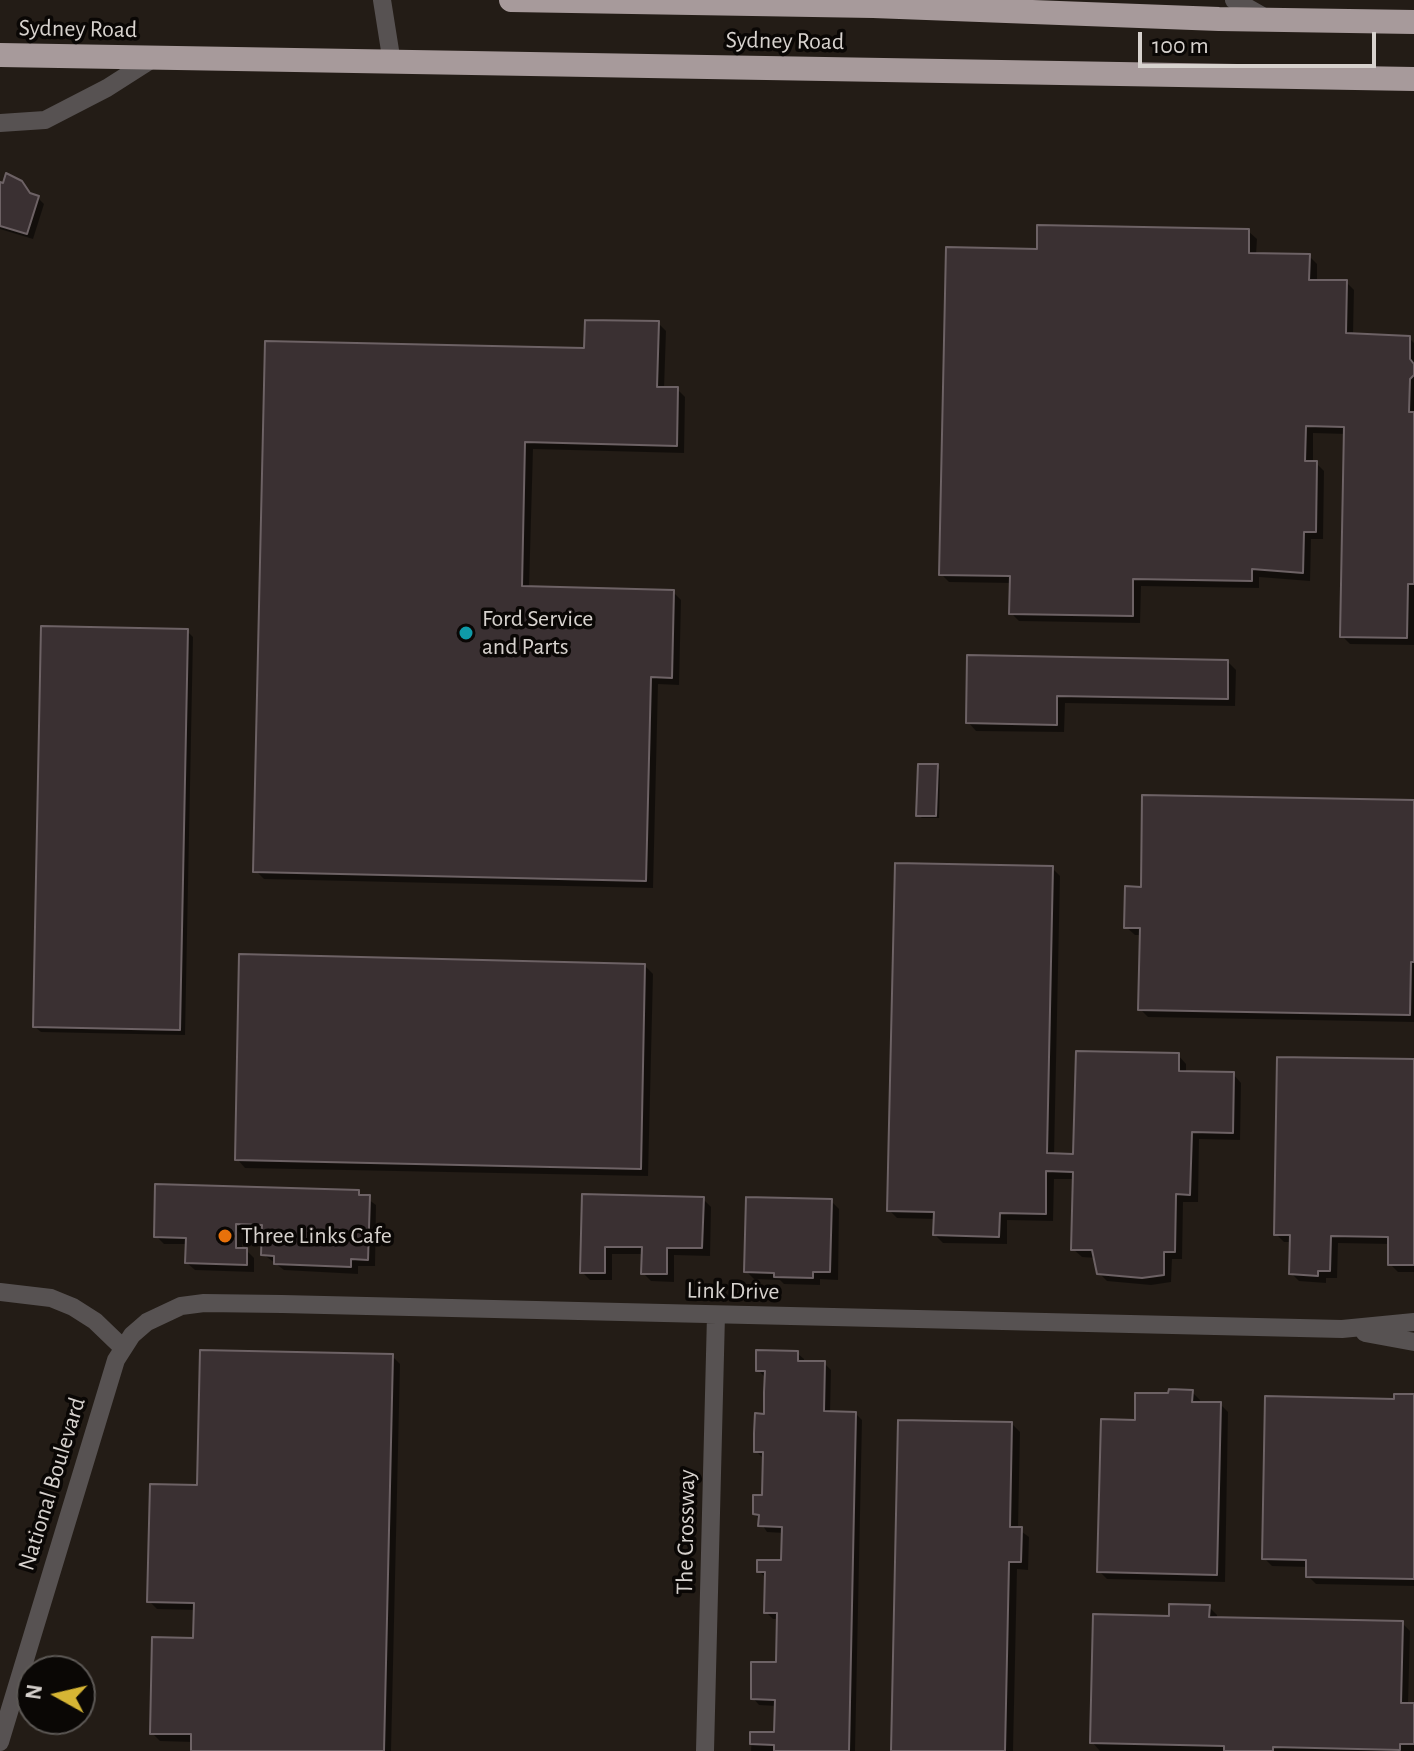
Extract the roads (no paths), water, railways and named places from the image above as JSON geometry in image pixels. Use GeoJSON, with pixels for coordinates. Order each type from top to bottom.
{"type":"FeatureCollection","features":[{"type":"Feature","properties":{"kind":"highway","name":"Sydney Road"},"geometry":{"type":"LineString","coordinates":[[511,0],[873,6],[1414,22]]}},
{"type":"Feature","properties":{"kind":"highway","name":"Sydney Road"},"geometry":{"type":"LineString","coordinates":[[0,55],[1411,80]]}},
{"type":"Feature","properties":{"kind":"street"},"geometry":{"type":"LineString","coordinates":[[382,0],[392,63]]}},
{"type":"Feature","properties":{"kind":"street","name":"Sydney Road"},"geometry":{"type":"LineString","coordinates":[[1234,0],[1268,20]]}},
{"type":"Feature","properties":{"kind":"street","name":"Sydney Road"},"geometry":{"type":"LineString","coordinates":[[0,123],[45,120],[107,88],[154,58]]}},
{"type":"Feature","properties":{"kind":"street"},"geometry":{"type":"LineString","coordinates":[[0,1292],[36,1295],[73,1307],[127,1341]]}},
{"type":"Feature","properties":{"kind":"street","name":"Link Drive"},"geometry":{"type":"LineString","coordinates":[[127,1341],[165,1312],[204,1303],[1342,1329],[1414,1322]]}},
{"type":"Feature","properties":{"kind":"street","name":"The Crossway"},"geometry":{"type":"LineString","coordinates":[[705,1751],[716,1315]]}},
{"type":"Feature","properties":{"kind":"street","name":"Link Drive"},"geometry":{"type":"LineString","coordinates":[[1342,1329],[1414,1342]]}},
{"type":"Feature","properties":{"kind":"street","name":"National Boulevard"},"geometry":{"type":"LineString","coordinates":[[0,1742],[104,1396],[127,1341]]}},
{"type":"Feature","properties":{"kind":"place","name":"Ford Service and Parts"},"geometry":{"type":"Point","coordinates":[466,633]}},
{"type":"Feature","properties":{"kind":"place","name":"Three Links Cafe"},"geometry":{"type":"Point","coordinates":[225,1236]}}]}
